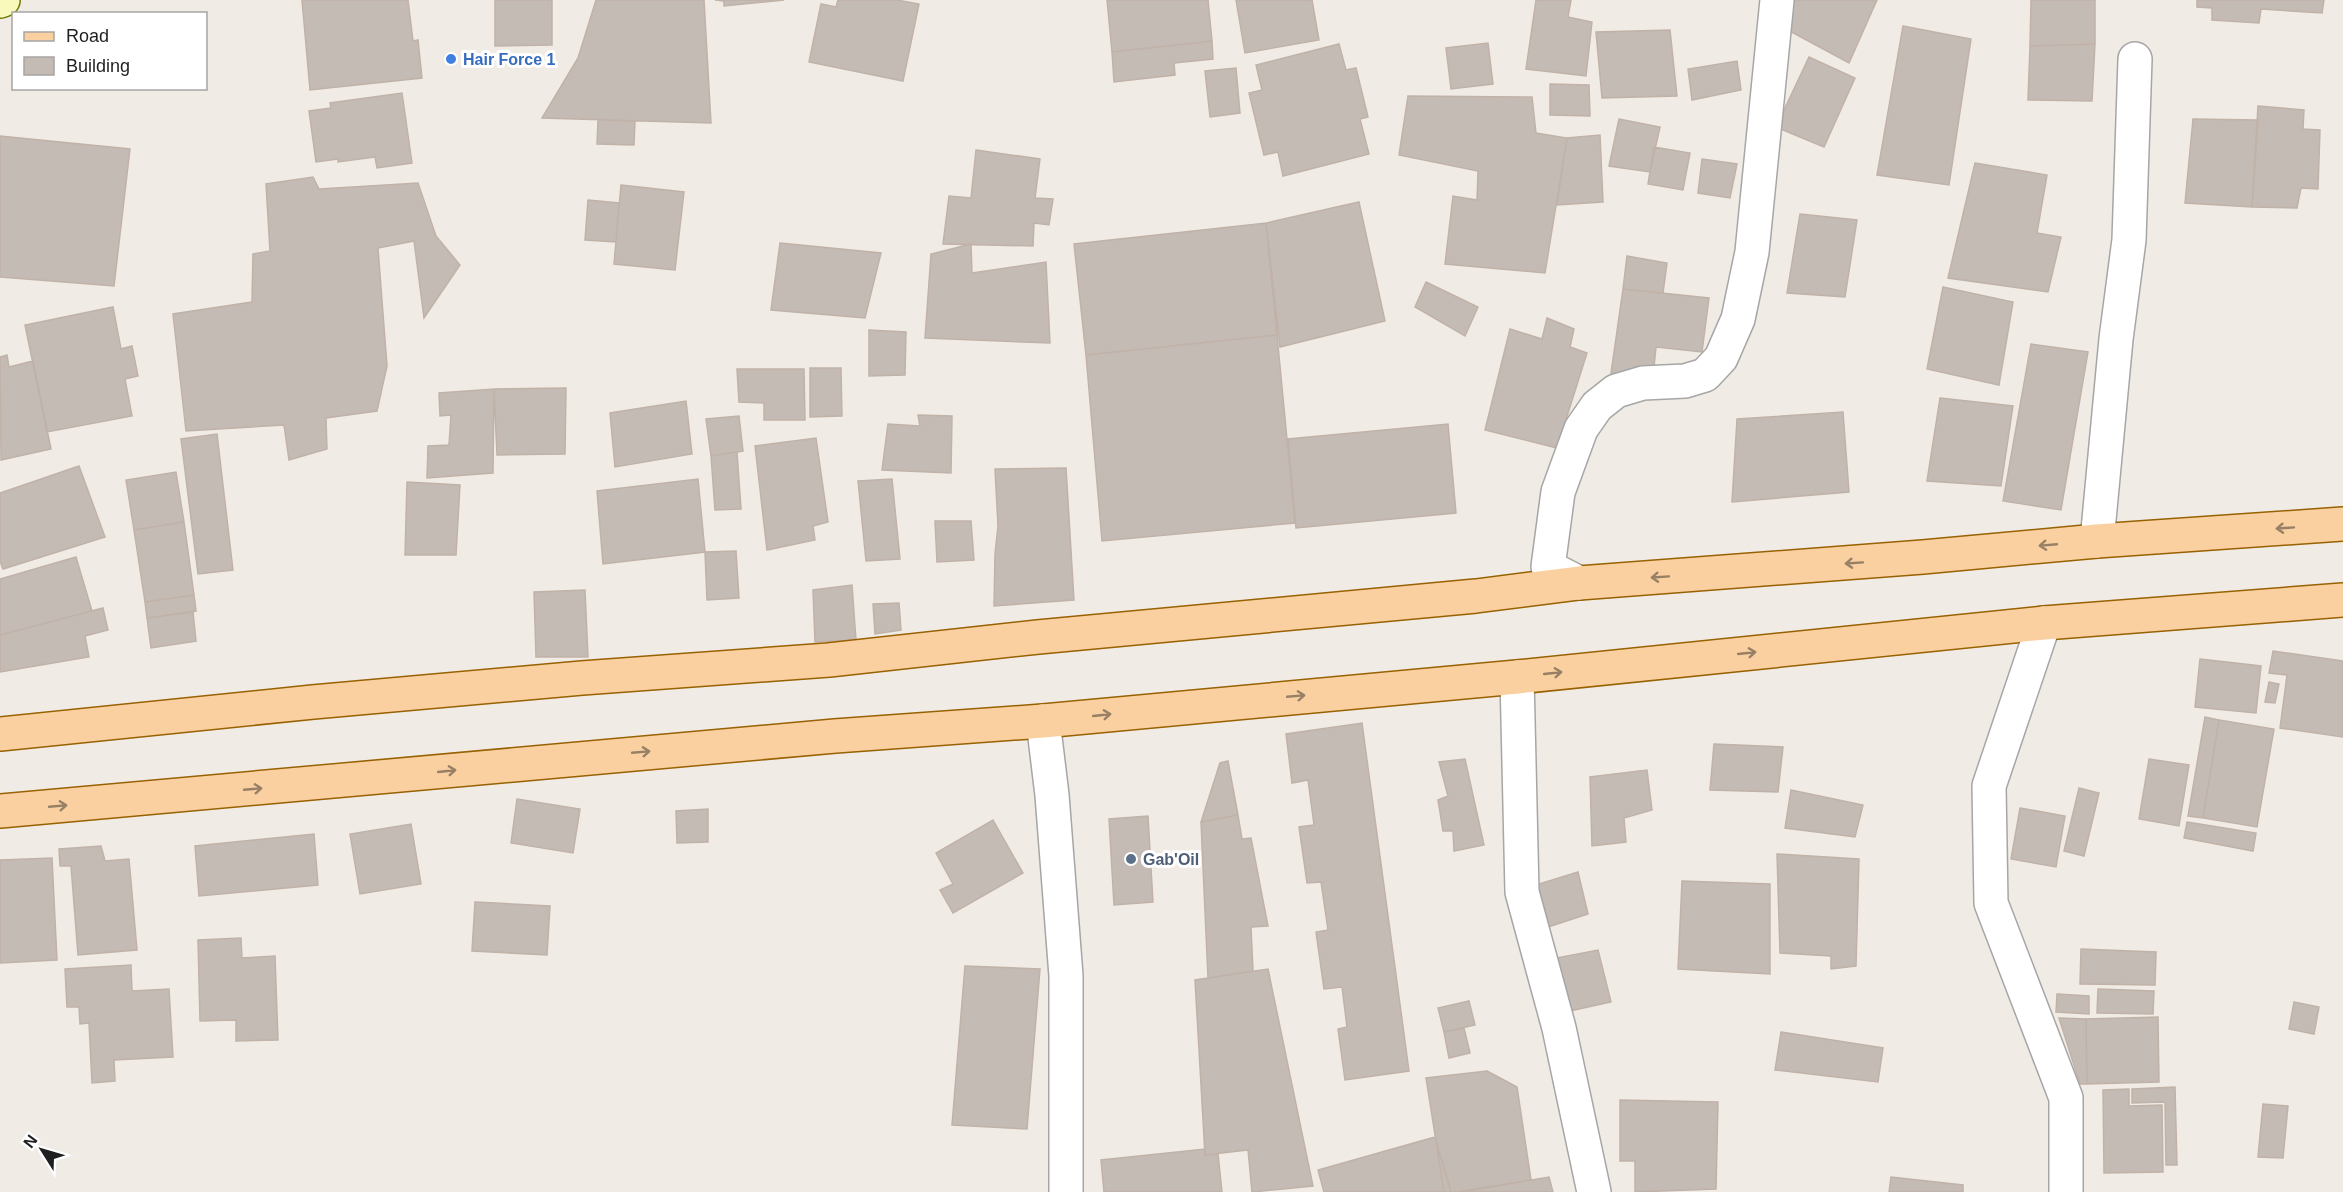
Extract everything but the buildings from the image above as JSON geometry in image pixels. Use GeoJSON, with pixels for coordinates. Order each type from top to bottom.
{"type":"FeatureCollection","features":[{"type":"Feature","properties":{"kind":"main road"},"geometry":{"type":"LineString","coordinates":[[0,734],[372,696],[829,660],[1109,630],[1476,596],[1579,583],[1923,557],[2097,541],[2343,524]]}},
{"type":"Feature","properties":{"kind":"main road"},"geometry":{"type":"LineString","coordinates":[[0,811],[789,740],[1043,721],[1517,677],[2044,623],[2343,600]]}},
{"type":"Feature","properties":{"kind":"street"},"geometry":{"type":"LineString","coordinates":[[1579,583],[1548,567],[1558,492],[1581,429],[1597,406],[1616,391],[1643,383],[1685,381],[1706,375],[1721,358],[1738,319],[1752,252],[1777,0]]}},
{"type":"Feature","properties":{"kind":"street"},"geometry":{"type":"LineString","coordinates":[[2097,541],[2116,339],[2129,240],[2135,59]]}},
{"type":"Feature","properties":{"kind":"street"},"geometry":{"type":"LineString","coordinates":[[2044,623],[1989,786],[1991,903],[2066,1098],[2066,1192]]}},
{"type":"Feature","properties":{"kind":"street"},"geometry":{"type":"LineString","coordinates":[[1517,677],[1522,892],[1559,1028],[1594,1192]]}},
{"type":"Feature","properties":{"kind":"street"},"geometry":{"type":"LineString","coordinates":[[1043,721],[1052,795],[1066,976],[1066,1192]]}},
{"type":"Feature","properties":{"kind":"place","name":"Hair Force 1"},"geometry":{"type":"Point","coordinates":[451,59]}},
{"type":"Feature","properties":{"kind":"place","name":"Gab'Oil"},"geometry":{"type":"Point","coordinates":[1131,859]}}]}
